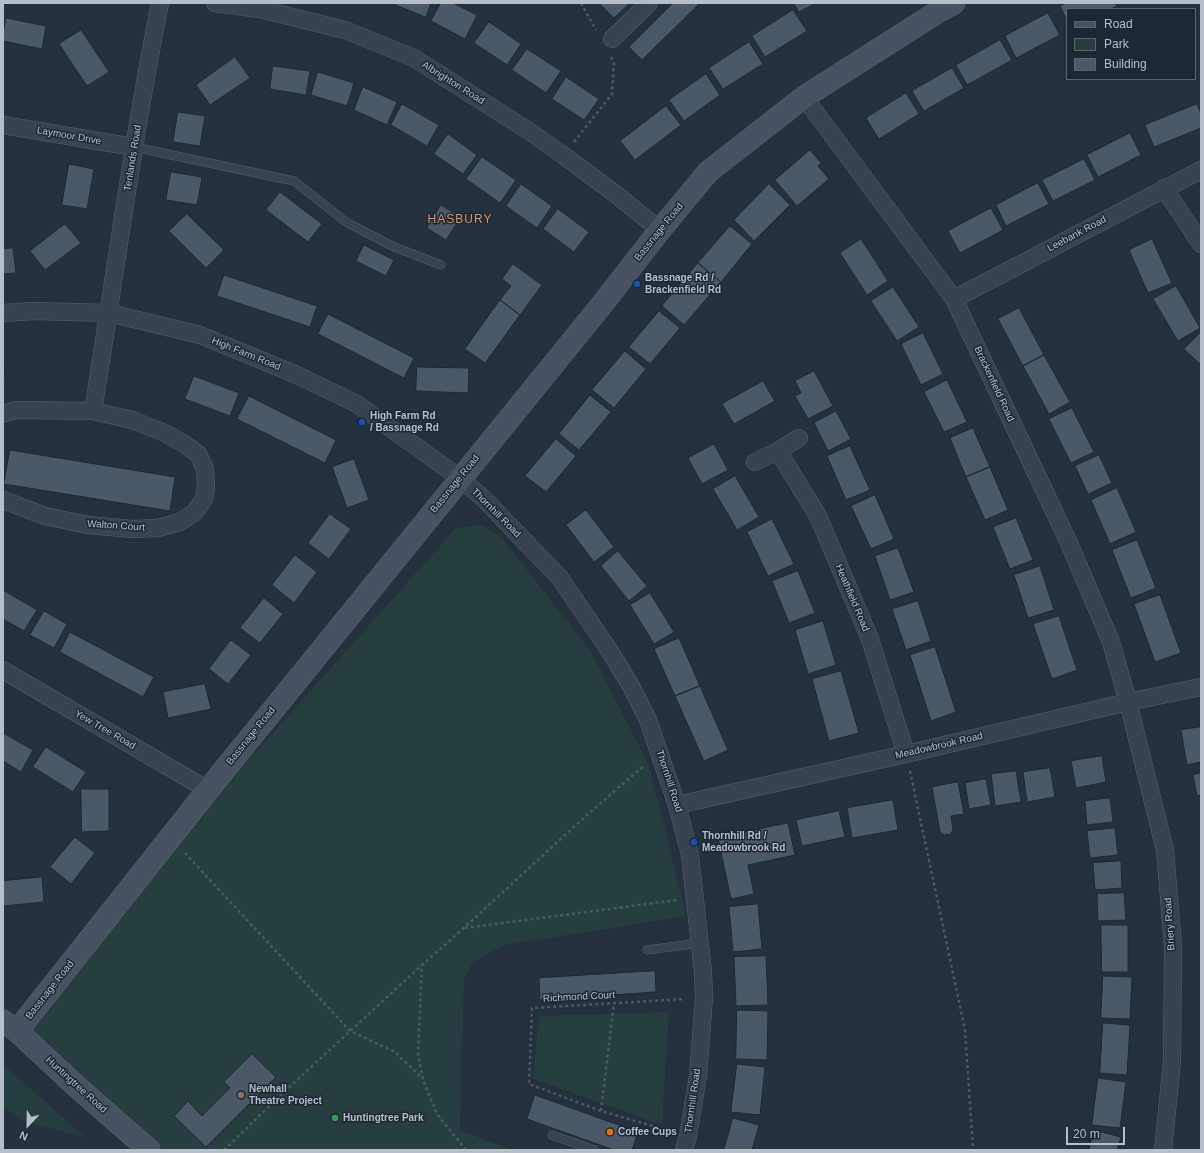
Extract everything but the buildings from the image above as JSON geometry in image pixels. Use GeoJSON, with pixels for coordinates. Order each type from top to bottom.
{"type":"FeatureCollection","features":[{"type":"Feature","properties":{"kind":"street","name":"Tenlands Road"},"geometry":{"type":"LineString","coordinates":[[109,313],[147,67],[160,3]]}},
{"type":"Feature","properties":{"kind":"street","name":"Albrighton Road"},"geometry":{"type":"LineString","coordinates":[[215,3],[261,6],[345,30],[414,58],[563,154],[660,230]]}},
{"type":"Feature","properties":{"kind":"street"},"geometry":{"type":"LineString","coordinates":[[607,44],[649,3]]}},
{"type":"Feature","properties":{"kind":"street","name":"Bassnage Road"},"geometry":{"type":"LineString","coordinates":[[10,1026],[170,838],[708,172],[804,97],[938,11],[954,3]]}},
{"type":"Feature","properties":{"kind":"street","name":"Brackenfield Road"},"geometry":{"type":"LineString","coordinates":[[804,97],[954,299],[1069,543],[1111,642],[1128,702]]}},
{"type":"Feature","properties":{"kind":"street","name":"Laymoor Drive"},"geometry":{"type":"LineString","coordinates":[[3,125],[134,147]]}},
{"type":"Feature","properties":{"kind":"street","name":"Leebank Road"},"geometry":{"type":"LineString","coordinates":[[954,299],[1201,170]]}},
{"type":"Feature","properties":{"kind":"street"},"geometry":{"type":"LineString","coordinates":[[1164,188],[1201,244]]}},
{"type":"Feature","properties":{"kind":"street","name":"High Farm Road"},"geometry":{"type":"LineString","coordinates":[[3,313],[34,311],[109,313],[200,335],[297,375],[357,404],[460,478]]}},
{"type":"Feature","properties":{"kind":"street"},"geometry":{"type":"LineString","coordinates":[[93,411],[109,313]]}},
{"type":"Feature","properties":{"kind":"street","name":"Walton Court"},"geometry":{"type":"LineString","coordinates":[[3,414],[16,410],[93,411],[132,420],[166,433],[198,454],[205,469],[206,487],[204,499],[194,513],[180,522],[158,528],[132,529],[88,525],[46,516],[3,500]]}},
{"type":"Feature","properties":{"kind":"street"},"geometry":{"type":"LineString","coordinates":[[755,462],[778,451],[799,438]]}},
{"type":"Feature","properties":{"kind":"street","name":"Heathfield Road"},"geometry":{"type":"LineString","coordinates":[[778,451],[818,516],[870,639],[906,754]]}},
{"type":"Feature","properties":{"kind":"street","name":"Thornhill Road"},"geometry":{"type":"LineString","coordinates":[[460,478],[485,500],[560,578],[611,653],[632,688],[648,720],[660,753],[677,805],[690,855],[703,972],[704,997],[698,1076],[686,1143]]}},
{"type":"Feature","properties":{"kind":"street","name":"Yew Tree Road"},"geometry":{"type":"LineString","coordinates":[[3,670],[208,790]]}},
{"type":"Feature","properties":{"kind":"street","name":"Meadowbrook Road"},"geometry":{"type":"LineString","coordinates":[[677,805],[906,754],[1128,702],[1201,687]]}},
{"type":"Feature","properties":{"kind":"street","name":"Briery Road"},"geometry":{"type":"LineString","coordinates":[[1128,702],[1165,850],[1173,946],[1172,1062],[1163,1150]]}},
{"type":"Feature","properties":{"kind":"street","name":"Huntingtree Road"},"geometry":{"type":"LineString","coordinates":[[10,1026],[149,1150]]}},
{"type":"Feature","properties":{"kind":"lane"},"geometry":{"type":"LineString","coordinates":[[134,147],[294,181],[346,222],[392,246],[441,265]]}},
{"type":"Feature","properties":{"kind":"lane"},"geometry":{"type":"LineString","coordinates":[[647,950],[700,943]]}},
{"type":"Feature","properties":{"kind":"lane"},"geometry":{"type":"LineString","coordinates":[[552,1135],[594,1150]]}},
{"type":"Feature","properties":{"kind":"path"},"geometry":{"type":"LineString","coordinates":[[563,154],[612,94],[614,62],[607,44],[581,3]]}},
{"type":"Feature","properties":{"kind":"path"},"geometry":{"type":"LineString","coordinates":[[224,1150],[422,965],[604,800],[660,753]]}},
{"type":"Feature","properties":{"kind":"path"},"geometry":{"type":"LineString","coordinates":[[906,754],[964,1030],[973,1150]]}},
{"type":"Feature","properties":{"kind":"path"},"geometry":{"type":"LineString","coordinates":[[170,838],[350,1031],[396,1052],[423,1080]]}},
{"type":"Feature","properties":{"kind":"path"},"geometry":{"type":"LineString","coordinates":[[464,928],[695,898]]}},
{"type":"Feature","properties":{"kind":"path"},"geometry":{"type":"LineString","coordinates":[[422,965],[418,1053],[423,1080],[437,1114],[466,1150]]}},
{"type":"Feature","properties":{"kind":"path","name":"Richmond Court"},"geometry":{"type":"LineString","coordinates":[[686,1143],[529,1084],[532,1008],[704,997]]}},
{"type":"Feature","properties":{"kind":"path"},"geometry":{"type":"LineString","coordinates":[[601,1111],[614,1003]]}},
{"type":"Feature","properties":{"kind":"green space"},"geometry":{"type":"Polygon","coordinates":[[[482,525],[501,537],[589,649],[648,763],[686,916],[505,945],[473,962],[464,978],[460,1130],[512,1150],[161,1150],[27,1033],[214,799],[455,529],[482,525]]]}},
{"type":"Feature","properties":{"kind":"green space"},"geometry":{"type":"Polygon","coordinates":[[[669,1012],[662,1125],[533,1079],[539,1016],[669,1012]]]}},
{"type":"Feature","properties":{"kind":"green space"},"geometry":{"type":"Polygon","coordinates":[[[3,1064],[86,1138],[24,1121],[3,1107],[3,1064]]]}},
{"type":"Feature","properties":{"kind":"place","name":"Bassnage Rd / Brackenfield Rd"},"geometry":{"type":"Point","coordinates":[637,284]}},
{"type":"Feature","properties":{"kind":"place","name":"High Farm Rd / Bassnage Rd"},"geometry":{"type":"Point","coordinates":[362,422]}},
{"type":"Feature","properties":{"kind":"place","name":"Thornhill Rd / Meadowbrook Rd"},"geometry":{"type":"Point","coordinates":[694,842]}},
{"type":"Feature","properties":{"kind":"place","name":"Newhall Theatre Project"},"geometry":{"type":"Point","coordinates":[241,1095]}},
{"type":"Feature","properties":{"kind":"place","name":"Huntingtree Park"},"geometry":{"type":"Point","coordinates":[335,1118]}},
{"type":"Feature","properties":{"kind":"place","name":"Coffee Cups"},"geometry":{"type":"Point","coordinates":[610,1132]}},
{"type":"Feature","properties":{"kind":"district","name":"HASBURY"},"geometry":{"type":"Point","coordinates":[460,220]}}]}
